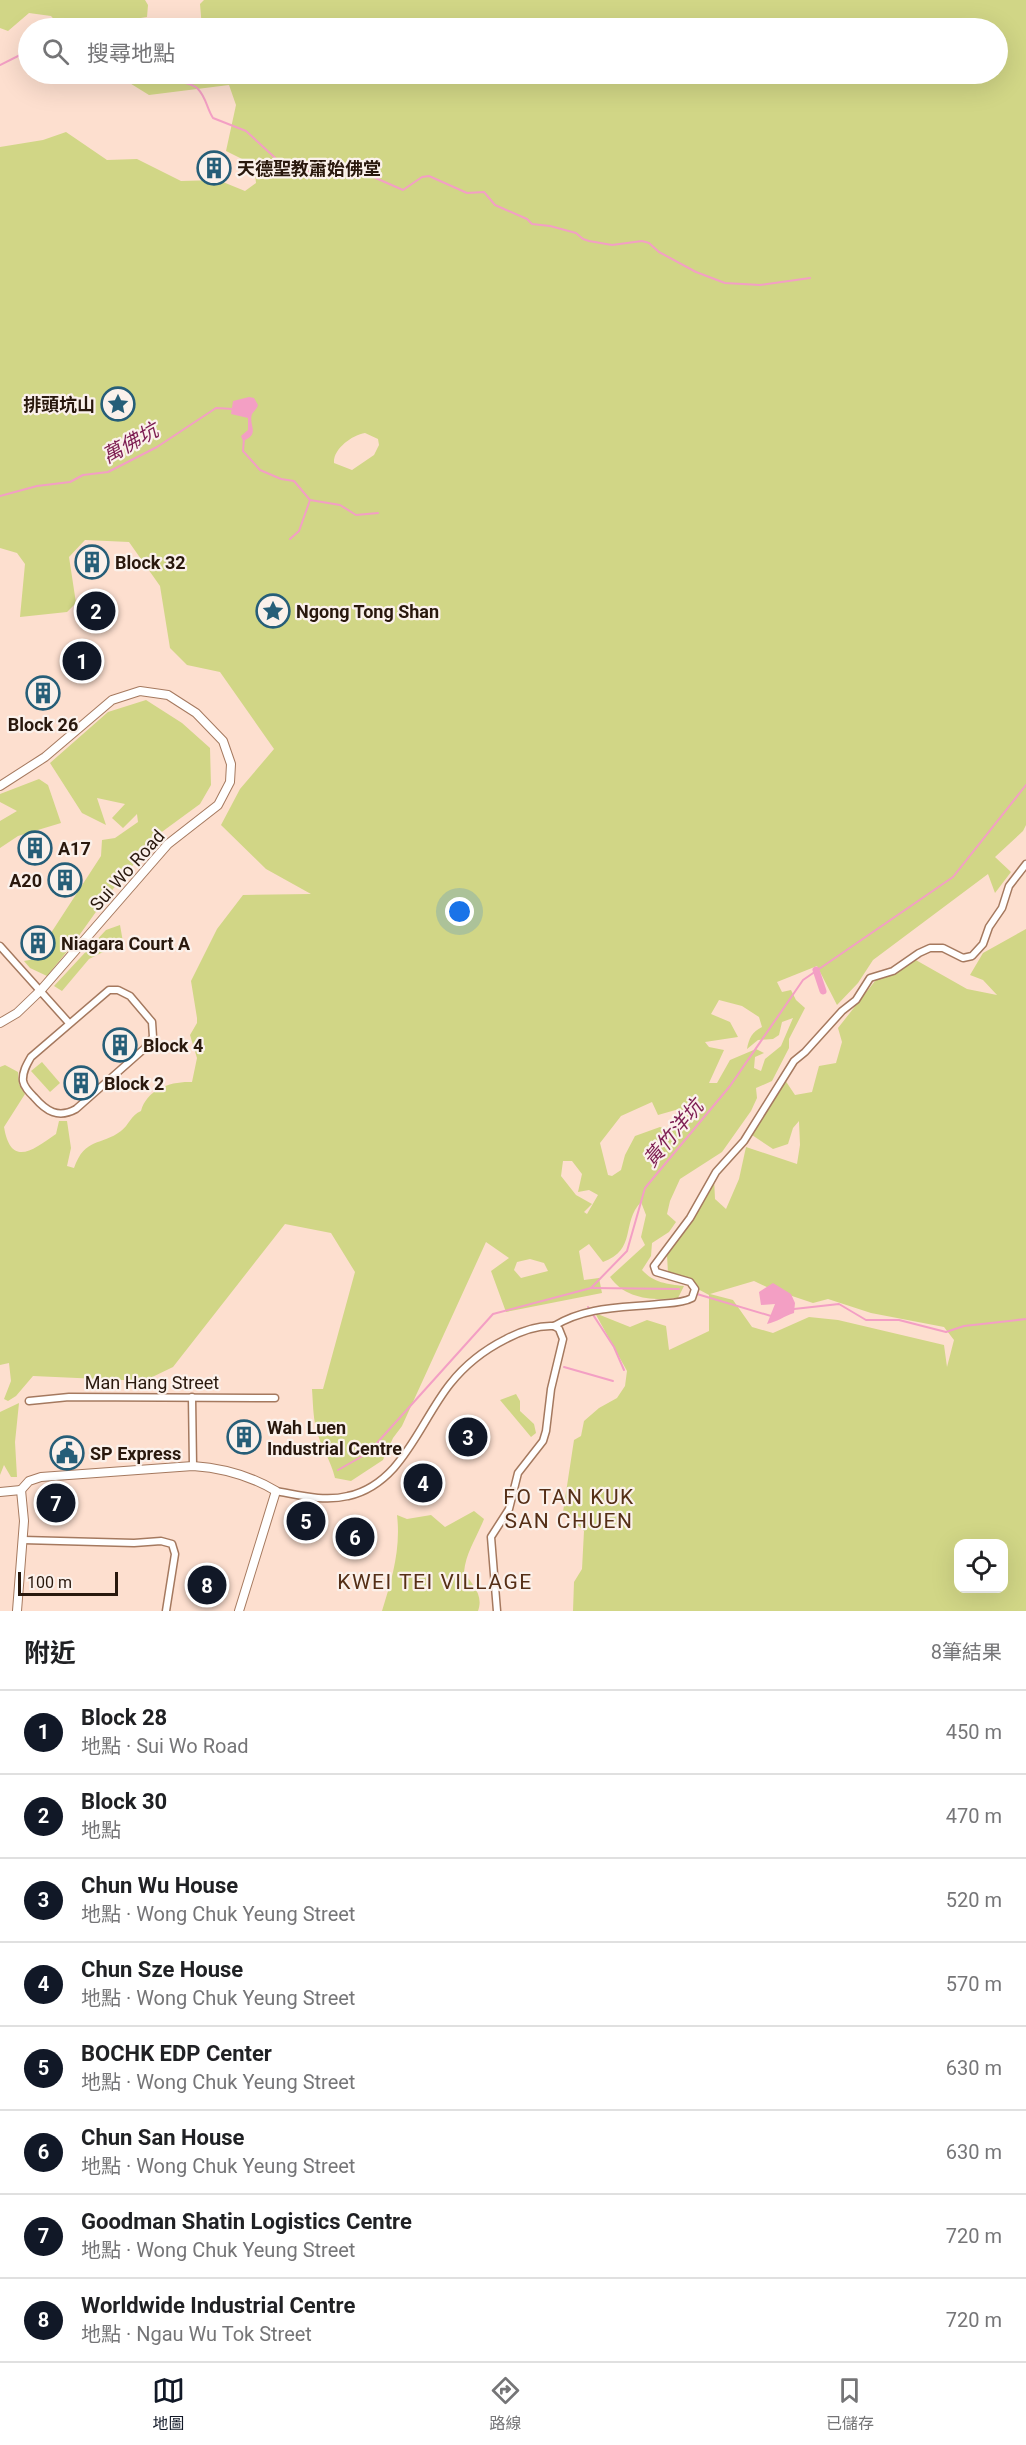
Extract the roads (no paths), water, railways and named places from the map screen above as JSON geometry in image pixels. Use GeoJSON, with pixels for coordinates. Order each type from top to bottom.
{"type":"FeatureCollection","features":[{"type":"Feature","properties":{"kind":"street","name":"Sui Wo Road"},"geometry":{"type":"LineString","coordinates":[[0,786],[45,757],[104,706],[119,696],[140,691],[168,695],[196,713],[220,736],[231,759],[230,782],[218,805],[168,844],[40,990],[17,1013],[0,1023]]}},
{"type":"Feature","properties":{"kind":"street"},"geometry":{"type":"LineString","coordinates":[[0,1492],[21,1490],[29,1481],[41,1477],[194,1466],[213,1467],[258,1480],[276,1491],[320,1498],[339,1498],[358,1494],[376,1485],[398,1464],[442,1395],[467,1365],[488,1349],[509,1337],[544,1326],[554,1326],[596,1309],[690,1299],[694,1289],[690,1282],[656,1272],[654,1266],[690,1218],[716,1172],[744,1141],[794,1061],[806,1052],[842,1011],[856,1000],[870,978],[893,971],[919,952],[930,948],[944,948],[963,958],[974,955],[983,944],[989,927],[1001,911],[1010,883],[1026,864]]}},
{"type":"Feature","properties":{"kind":"street"},"geometry":{"type":"LineString","coordinates":[[0,946],[69,1023]]}},
{"type":"Feature","properties":{"kind":"street"},"geometry":{"type":"LineString","coordinates":[[109,990],[118,990],[130,996],[152,1022],[153,1036],[145,1048],[76,1109],[69,1113],[56,1114],[44,1108],[26,1088],[23,1074],[31,1058],[69,1023],[109,990]]}},
{"type":"Feature","properties":{"kind":"street"},"geometry":{"type":"LineString","coordinates":[[497,1611],[491,1537],[509,1509],[518,1473],[543,1441],[546,1431],[551,1389],[563,1339],[559,1329],[554,1326]]}},
{"type":"Feature","properties":{"kind":"street","name":"Man Hang Street"},"geometry":{"type":"LineString","coordinates":[[29,1401],[69,1397],[275,1398]]}},
{"type":"Feature","properties":{"kind":"street"},"geometry":{"type":"LineString","coordinates":[[192,1397],[194,1466]]}},
{"type":"Feature","properties":{"kind":"street"},"geometry":{"type":"LineString","coordinates":[[17,1611],[23,1540],[24,1507],[21,1490]]}},
{"type":"Feature","properties":{"kind":"street"},"geometry":{"type":"LineString","coordinates":[[239,1611],[276,1491]]}},
{"type":"Feature","properties":{"kind":"street"},"geometry":{"type":"LineString","coordinates":[[23,1540],[134,1543],[161,1541],[172,1544],[175,1554],[166,1611]]}},
{"type":"Feature","properties":{"kind":"waterway"},"geometry":{"type":"LineString","coordinates":[[0,65],[18,56]]}},
{"type":"Feature","properties":{"kind":"waterway"},"geometry":{"type":"LineString","coordinates":[[188,84],[201,92],[213,118],[246,131],[285,167],[312,172],[346,165],[403,190],[422,177],[429,176],[467,193],[484,192],[495,205],[527,219],[532,224],[550,226],[576,233],[589,241],[612,245],[642,241],[649,243],[659,252],[696,272],[725,283],[760,285],[810,278]]}},
{"type":"Feature","properties":{"kind":"waterway","name":"萬佛坑"},"geometry":{"type":"LineString","coordinates":[[0,496],[37,486],[70,482],[83,475],[108,472],[157,447],[216,408],[233,409]]}},
{"type":"Feature","properties":{"kind":"waterway"},"geometry":{"type":"LineString","coordinates":[[244,439],[243,451],[260,470],[281,479],[294,481],[310,500],[299,531],[290,539]]}},
{"type":"Feature","properties":{"kind":"waterway"},"geometry":{"type":"LineString","coordinates":[[310,500],[340,505],[356,515],[378,513]]}},
{"type":"Feature","properties":{"kind":"waterway","name":"黃竹洋坑"},"geometry":{"type":"LineString","coordinates":[[338,1470],[368,1453],[493,1314],[591,1288],[627,1251],[645,1188],[730,1086],[803,980],[953,877],[1026,785]]}},
{"type":"Feature","properties":{"kind":"waterway"},"geometry":{"type":"LineString","coordinates":[[816,970],[823,991]]}},
{"type":"Feature","properties":{"kind":"waterway"},"geometry":{"type":"LineString","coordinates":[[592,1288],[679,1289]]}},
{"type":"Feature","properties":{"kind":"waterway"},"geometry":{"type":"LineString","coordinates":[[697,1294],[771,1316]]}},
{"type":"Feature","properties":{"kind":"waterway"},"geometry":{"type":"LineString","coordinates":[[794,1309],[839,1304],[866,1320],[899,1320],[946,1332],[964,1326],[1026,1319]]}},
{"type":"Feature","properties":{"kind":"waterway"},"geometry":{"type":"LineString","coordinates":[[588,1307],[614,1347],[624,1370]]}},
{"type":"Feature","properties":{"kind":"waterway"},"geometry":{"type":"LineString","coordinates":[[564,1367],[613,1381]]}},
{"type":"Feature","properties":{"kind":"place","name":"天德聖教蕭始佛堂"},"geometry":{"type":"Point","coordinates":[214,168]}},
{"type":"Feature","properties":{"kind":"place","name":"排頭坑山"},"geometry":{"type":"Point","coordinates":[118,404]}},
{"type":"Feature","properties":{"kind":"place","name":"Block 32"},"geometry":{"type":"Point","coordinates":[92,562]}},
{"type":"Feature","properties":{"kind":"place","name":"Block 30"},"geometry":{"type":"Point","coordinates":[96,611]}},
{"type":"Feature","properties":{"kind":"place","name":"Ngong Tong Shan"},"geometry":{"type":"Point","coordinates":[273,611]}},
{"type":"Feature","properties":{"kind":"place","name":"Block 28"},"geometry":{"type":"Point","coordinates":[82,661]}},
{"type":"Feature","properties":{"kind":"place","name":"Block 26"},"geometry":{"type":"Point","coordinates":[43,693]}},
{"type":"Feature","properties":{"kind":"place","name":"A17"},"geometry":{"type":"Point","coordinates":[35,848]}},
{"type":"Feature","properties":{"kind":"place","name":"A20"},"geometry":{"type":"Point","coordinates":[65,880]}},
{"type":"Feature","properties":{"kind":"place","name":"Niagara Court A"},"geometry":{"type":"Point","coordinates":[38,943]}},
{"type":"Feature","properties":{"kind":"place","name":"Block 4"},"geometry":{"type":"Point","coordinates":[120,1045]}},
{"type":"Feature","properties":{"kind":"place","name":"Block 2"},"geometry":{"type":"Point","coordinates":[81,1083]}},
{"type":"Feature","properties":{"kind":"place","name":"Wah Luen Industrial Centre"},"geometry":{"type":"Point","coordinates":[244,1437]}},
{"type":"Feature","properties":{"kind":"place","name":"Chun Wu House"},"geometry":{"type":"Point","coordinates":[468,1437]}},
{"type":"Feature","properties":{"kind":"place","name":"SP Express"},"geometry":{"type":"Point","coordinates":[67,1453]}},
{"type":"Feature","properties":{"kind":"place","name":"Chun Sze House"},"geometry":{"type":"Point","coordinates":[423,1483]}},
{"type":"Feature","properties":{"kind":"place","name":"Goodman Shatin Logistics Centre"},"geometry":{"type":"Point","coordinates":[56,1503]}},
{"type":"Feature","properties":{"kind":"place","name":"BOCHK EDP Center"},"geometry":{"type":"Point","coordinates":[306,1521]}},
{"type":"Feature","properties":{"kind":"place","name":"Chun San House"},"geometry":{"type":"Point","coordinates":[355,1537]}},
{"type":"Feature","properties":{"kind":"place","name":"Worldwide Industrial Centre"},"geometry":{"type":"Point","coordinates":[207,1585]}},
{"type":"Feature","properties":{"kind":"district","name":"FO TAN KUK SAN CHUEN"},"geometry":{"type":"Point","coordinates":[569,1509]}},
{"type":"Feature","properties":{"kind":"district","name":"KWEI TEI VILLAGE"},"geometry":{"type":"Point","coordinates":[435,1582]}}]}
